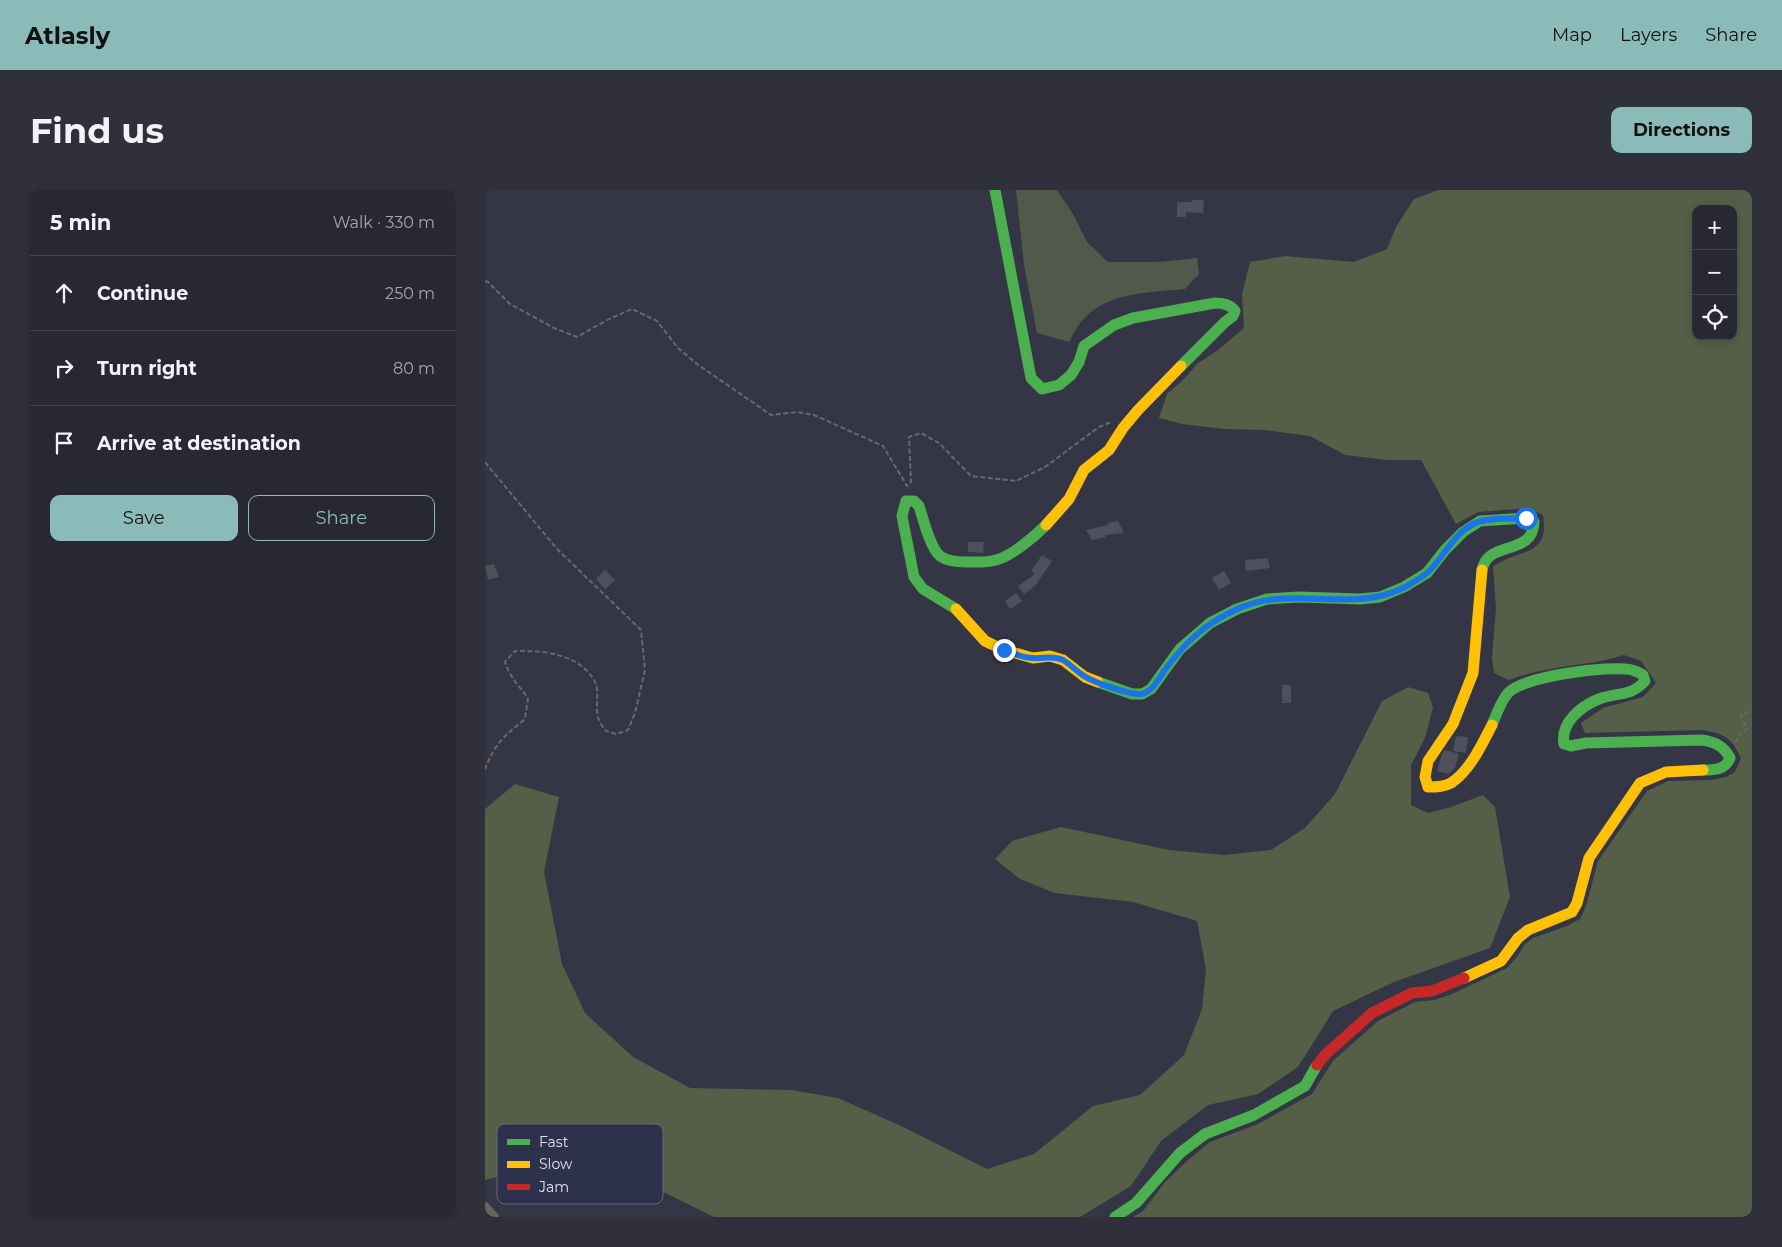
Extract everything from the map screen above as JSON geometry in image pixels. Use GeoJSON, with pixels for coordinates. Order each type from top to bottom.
{"type":"FeatureCollection","features":[{"type":"Feature","properties":{"kind":"street"},"geometry":{"type":"LineString","coordinates":[[995,190],[1031,378],[1042,389],[1059,385],[1071,375],[1079,362],[1084,346],[1114,326],[1127,320],[1215,303],[1226,303],[1232,306],[1235,311],[1233,316],[1138,410],[1123,428],[1109,450],[1084,470],[1069,498],[1044,527],[1009,555],[987,562],[948,560],[940,556],[935,550],[919,506],[914,501],[907,501],[904,504],[903,516],[914,577],[923,590],[955,606],[985,641],[1022,656],[1033,658],[1050,656],[1063,660],[1085,677],[1132,694],[1142,694],[1151,689],[1180,649],[1210,623],[1237,609],[1267,599],[1299,597],[1360,599],[1380,596],[1404,587],[1427,573],[1445,550],[1463,532],[1480,521],[1526,518],[1534,522],[1535,529],[1531,538],[1497,552],[1484,563],[1478,599],[1475,669],[1464,700],[1452,725],[1427,759],[1424,773],[1428,787],[1437,787],[1451,783],[1458,776],[1476,752],[1508,693],[1527,683],[1575,672],[1610,669],[1634,670],[1643,675],[1645,681],[1638,689],[1599,700],[1584,708],[1565,726],[1561,738],[1564,744],[1571,746],[1599,742],[1702,740],[1717,742],[1727,750],[1730,758],[1727,765],[1722,768],[1666,772],[1640,783],[1589,858],[1577,903],[1572,912],[1528,930],[1518,938],[1501,960],[1446,986],[1412,993],[1372,1014],[1325,1054],[1305,1086],[1254,1115],[1205,1134],[1180,1153],[1136,1203],[1115,1217]]}},
{"type":"Feature","properties":{"kind":"street"},"geometry":{"type":"LineString","coordinates":[[485,1207],[494,1217]]}},
{"type":"Feature","properties":{"kind":"path"},"geometry":{"type":"LineString","coordinates":[[485,281],[510,304],[554,328],[577,337],[609,319],[632,309],[657,320],[678,348],[691,359],[771,415],[797,412],[814,415],[883,446],[907,486],[911,482],[909,437],[921,433],[939,443],[971,476],[1016,481],[1045,467],[1099,427],[1114,420]]}},
{"type":"Feature","properties":{"kind":"path"},"geometry":{"type":"LineString","coordinates":[[485,462],[557,549],[641,630],[645,670],[635,713],[628,730],[616,734],[606,731],[598,718],[595,683],[581,665],[560,656],[534,650],[515,651],[505,662],[508,674],[518,683],[528,698],[525,719],[500,740],[485,769]]}},
{"type":"Feature","properties":{"kind":"path"},"geometry":{"type":"LineString","coordinates":[[1730,758],[1728,748],[1737,742],[1738,736],[1747,729],[1741,715],[1752,711]]}},
{"type":"Feature","properties":{"kind":"green space"},"geometry":{"type":"Polygon","coordinates":[[[1016,190],[1057,190],[1073,214],[1087,242],[1108,262],[1159,262],[1197,258],[1199,274],[1185,289],[1129,295],[1103,304],[1081,322],[1069,342],[1037,333],[1024,265],[1016,190]]]}},
{"type":"Feature","properties":{"kind":"green space"},"geometry":{"type":"Polygon","coordinates":[[[1438,190],[1752,190],[1752,1217],[1133,1217],[1143,1211],[1166,1181],[1210,1142],[1258,1124],[1312,1094],[1333,1061],[1378,1021],[1415,1002],[1434,1000],[1450,995],[1507,968],[1525,944],[1533,938],[1567,926],[1580,919],[1586,906],[1598,861],[1647,791],[1668,781],[1712,780],[1726,777],[1735,772],[1741,758],[1734,745],[1722,735],[1702,730],[1585,733],[1581,723],[1603,708],[1643,697],[1656,683],[1641,661],[1624,655],[1596,662],[1537,671],[1509,680],[1494,673],[1492,658],[1496,608],[1493,567],[1537,545],[1542,539],[1544,529],[1543,515],[1528,508],[1478,512],[1456,524],[1421,460],[1388,460],[1345,455],[1310,436],[1265,430],[1225,429],[1182,424],[1159,418],[1167,394],[1197,364],[1218,350],[1244,328],[1242,294],[1250,262],[1285,256],[1354,262],[1387,249],[1396,227],[1414,199],[1438,190]]]}},
{"type":"Feature","properties":{"kind":"green space"},"geometry":{"type":"Polygon","coordinates":[[[1408,687],[1428,693],[1433,707],[1425,738],[1411,765],[1411,805],[1428,813],[1483,795],[1495,807],[1510,897],[1490,948],[1394,982],[1333,1011],[1298,1067],[1258,1094],[1208,1105],[1161,1141],[1131,1186],[1080,1217],[714,1217],[663,1192],[663,1124],[497,1124],[497,1177],[485,1180],[485,809],[515,784],[559,797],[544,872],[562,964],[585,1013],[633,1057],[690,1088],[791,1090],[838,1098],[899,1125],[987,1169],[1034,1154],[1093,1106],[1140,1095],[1184,1055],[1202,1009],[1206,969],[1197,921],[1133,902],[1055,893],[1020,879],[995,859],[1012,841],[1061,827],[1169,850],[1224,855],[1271,850],[1305,828],[1335,794],[1382,701],[1408,687]]]}},
{"type":"Feature","properties":{"kind":"building"},"geometry":{"type":"Polygon","coordinates":[[[1192,200],[1204,200],[1203,213],[1186,212],[1186,217],[1177,217],[1177,202],[1192,202],[1192,200]]]}},
{"type":"Feature","properties":{"kind":"building"},"geometry":{"type":"Polygon","coordinates":[[[1118,521],[1124,533],[1105,535],[1106,537],[1092,540],[1086,530],[1108,525],[1107,523],[1118,521]]]}},
{"type":"Feature","properties":{"kind":"building"},"geometry":{"type":"Polygon","coordinates":[[[968,542],[984,542],[983,553],[968,552],[968,542]]]}},
{"type":"Feature","properties":{"kind":"building"},"geometry":{"type":"Polygon","coordinates":[[[1042,555],[1052,561],[1035,586],[1024,594],[1018,586],[1035,574],[1031,571],[1042,555]]]}},
{"type":"Feature","properties":{"kind":"building"},"geometry":{"type":"Polygon","coordinates":[[[1268,558],[1270,568],[1246,571],[1245,560],[1268,558]]]}},
{"type":"Feature","properties":{"kind":"building"},"geometry":{"type":"Polygon","coordinates":[[[494,564],[499,577],[488,580],[485,566],[494,564]]]}},
{"type":"Feature","properties":{"kind":"building"},"geometry":{"type":"Polygon","coordinates":[[[605,570],[615,580],[605,589],[596,579],[605,570]]]}},
{"type":"Feature","properties":{"kind":"building"},"geometry":{"type":"Polygon","coordinates":[[[1224,571],[1231,583],[1219,590],[1212,578],[1224,571]]]}},
{"type":"Feature","properties":{"kind":"building"},"geometry":{"type":"Polygon","coordinates":[[[1016,593],[1022,601],[1010,609],[1005,601],[1016,593]]]}},
{"type":"Feature","properties":{"kind":"building"},"geometry":{"type":"Polygon","coordinates":[[[1282,685],[1291,685],[1291,703],[1282,703],[1282,685]]]}},
{"type":"Feature","properties":{"kind":"building"},"geometry":{"type":"Polygon","coordinates":[[[1456,736],[1468,737],[1466,753],[1453,751],[1456,736]]]}},
{"type":"Feature","properties":{"kind":"building"},"geometry":{"type":"Polygon","coordinates":[[[1445,750],[1459,754],[1455,768],[1448,774],[1437,771],[1445,750]]]}},
{"type":"Feature","properties":{"kind":"traffic: fast"},"geometry":{"type":"LineString","coordinates":[[995,190],[1031,378],[1042,389],[1059,385],[1071,375],[1079,362],[1084,346],[1114,325],[1133,318],[1215,303],[1226,304],[1231,307],[1235,311],[1233,316],[1181,366]]}},
{"type":"Feature","properties":{"kind":"traffic: fast"},"geometry":{"type":"LineString","coordinates":[[956,609],[923,589],[914,577],[902,516],[906,501],[914,501],[919,506],[936,552],[943,558],[952,561],[985,562],[1002,558],[1023,545],[1046,525]]}},
{"type":"Feature","properties":{"kind":"traffic: fast"},"geometry":{"type":"LineString","coordinates":[[1098,682],[1132,694],[1142,694],[1151,689],[1180,649],[1210,623],[1237,609],[1267,599],[1299,597],[1360,599],[1380,597],[1404,587],[1427,573],[1445,550],[1463,532],[1480,521],[1526,518],[1534,522],[1532,533],[1526,540],[1493,554],[1486,560],[1482,570]]}},
{"type":"Feature","properties":{"kind":"traffic: fast"},"geometry":{"type":"LineString","coordinates":[[1492,725],[1505,696],[1517,687],[1567,673],[1605,669],[1632,670],[1643,675],[1645,681],[1634,690],[1599,699],[1585,706],[1573,716],[1565,729],[1564,744],[1571,746],[1586,743],[1702,740],[1719,745],[1725,750],[1730,758],[1725,765],[1715,769],[1703,770]]}},
{"type":"Feature","properties":{"kind":"traffic: fast"},"geometry":{"type":"LineString","coordinates":[[1115,1217],[1136,1203],[1180,1153],[1205,1134],[1254,1115],[1305,1086],[1317,1065]]}},
{"type":"Feature","properties":{"kind":"traffic: slow"},"geometry":{"type":"LineString","coordinates":[[1046,525],[1069,499],[1084,470],[1109,450],[1123,428],[1138,410],[1181,366]]}},
{"type":"Feature","properties":{"kind":"traffic: slow"},"geometry":{"type":"LineString","coordinates":[[1482,570],[1473,673],[1453,724],[1428,761],[1425,777],[1428,787],[1446,785],[1458,778],[1475,757],[1492,725]]}},
{"type":"Feature","properties":{"kind":"traffic: slow"},"geometry":{"type":"LineString","coordinates":[[956,609],[985,641],[1004,650],[1033,658],[1050,656],[1063,660],[1085,677],[1098,682]]}},
{"type":"Feature","properties":{"kind":"traffic: slow"},"geometry":{"type":"LineString","coordinates":[[1464,978],[1501,961],[1518,938],[1528,930],[1572,912],[1577,903],[1589,858],[1640,783],[1666,772],[1703,770]]}},
{"type":"Feature","properties":{"kind":"traffic: jam"},"geometry":{"type":"LineString","coordinates":[[1317,1065],[1326,1054],[1372,1013],[1412,993],[1432,991],[1464,978]]}},
{"type":"Feature","properties":{"kind":"route"},"geometry":{"type":"LineString","coordinates":[[1004,650],[1033,658],[1050,656],[1063,660],[1085,677],[1132,694],[1142,694],[1151,689],[1180,649],[1210,623],[1237,609],[1267,599],[1299,597],[1360,599],[1380,596],[1404,587],[1427,573],[1445,550],[1463,532],[1480,521],[1526,518]]}}]}
